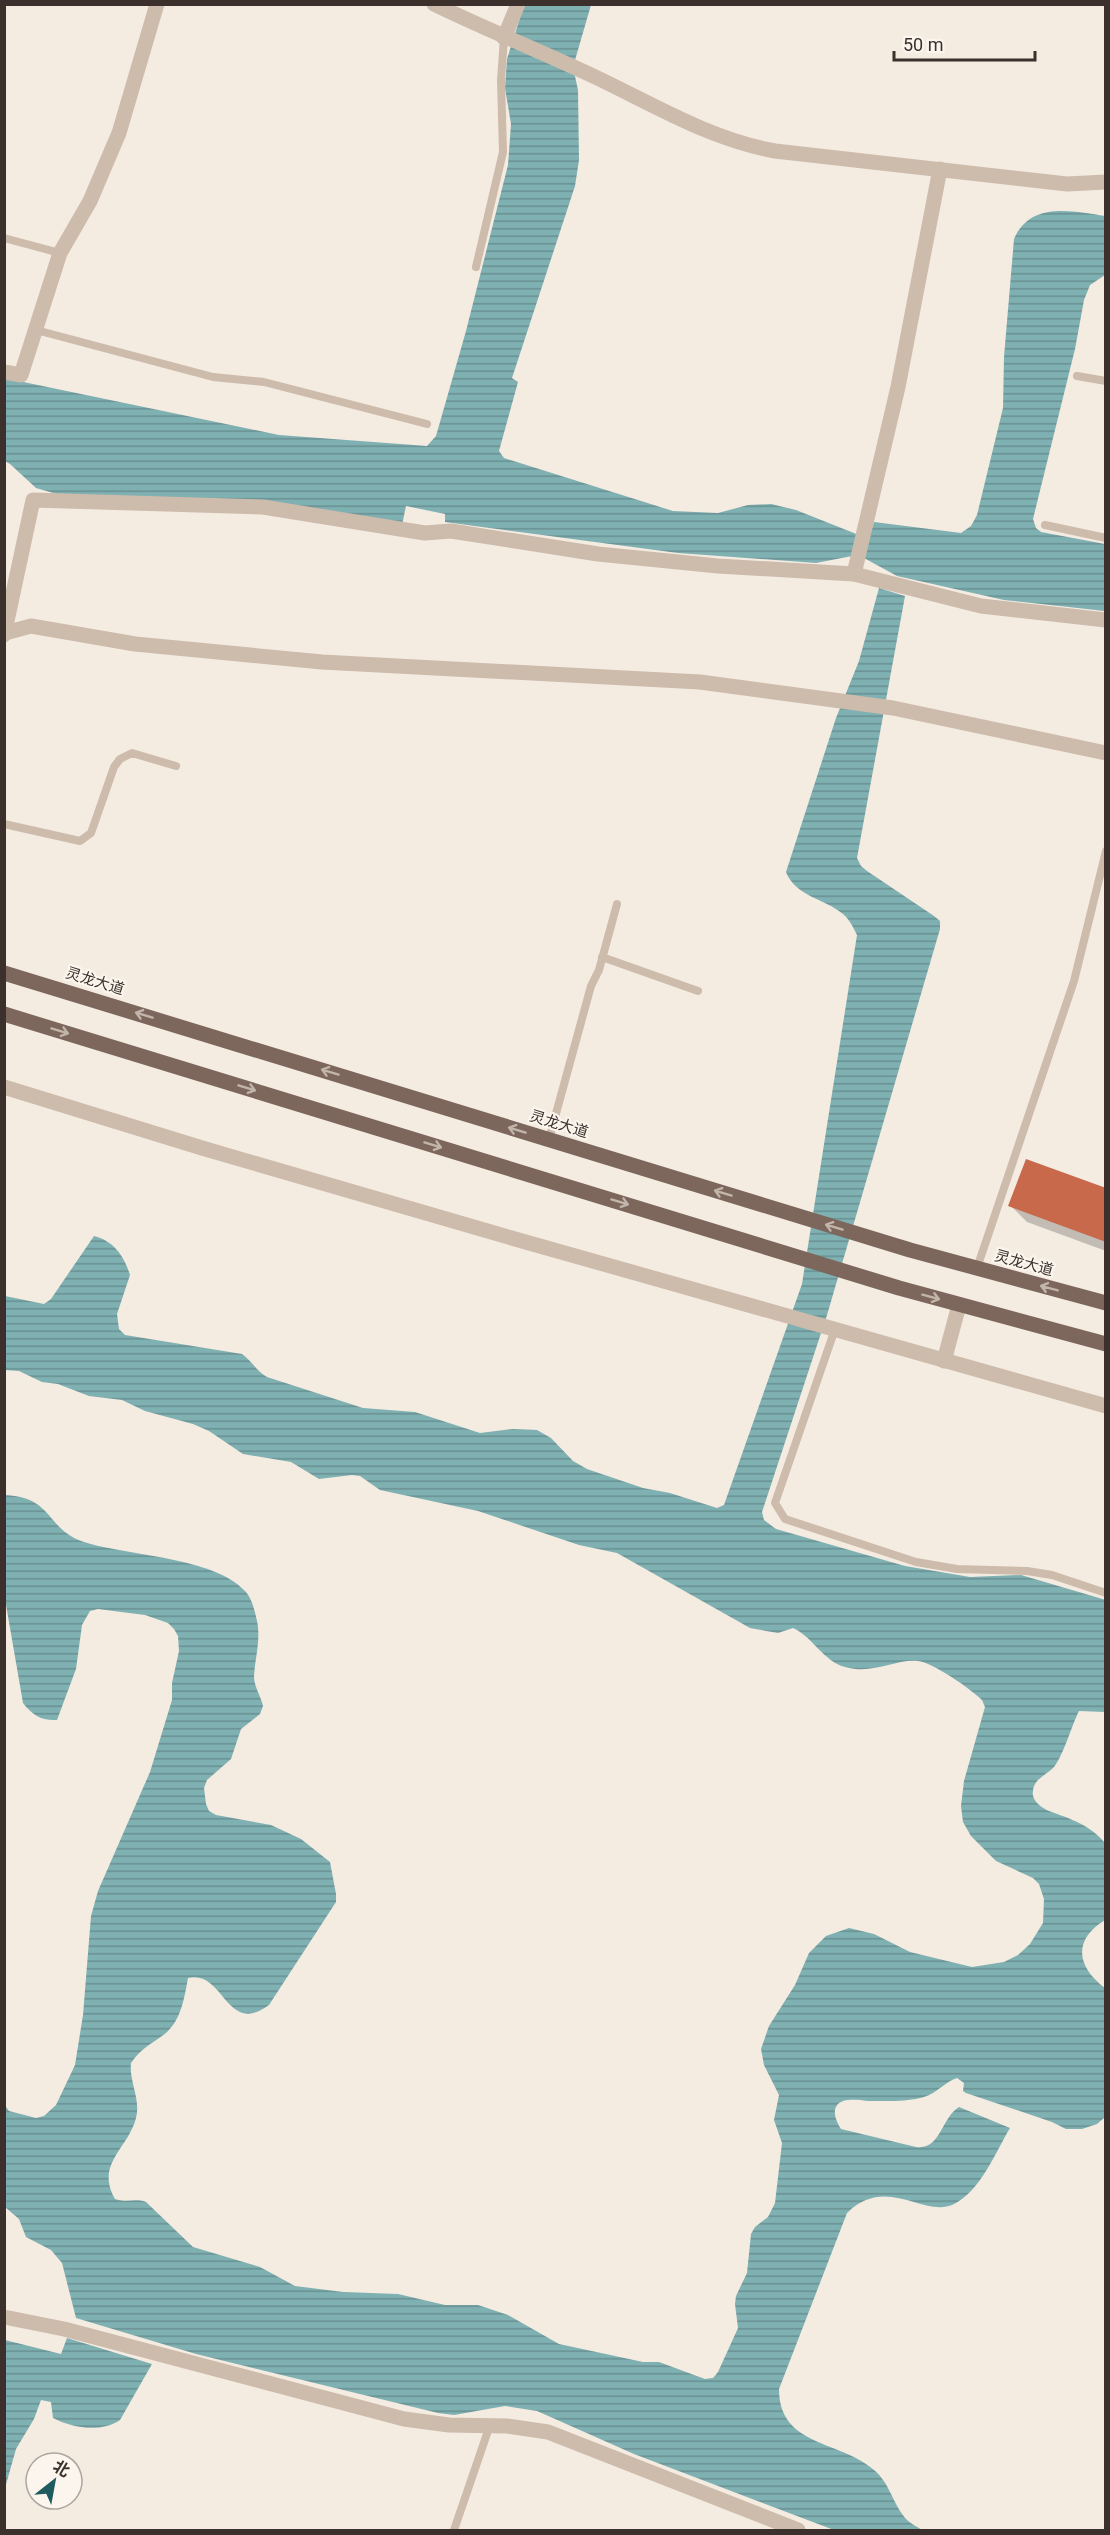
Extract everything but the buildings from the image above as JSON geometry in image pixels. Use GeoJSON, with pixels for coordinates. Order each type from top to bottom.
{"type":"FeatureCollection","features":[{"type":"Feature","properties":{"kind":"main road","name":"灵龙大道"},"geometry":{"type":"LineString","coordinates":[[4,972],[888,1244],[1106,1303]]}},
{"type":"Feature","properties":{"kind":"main road"},"geometry":{"type":"LineString","coordinates":[[4,1014],[875,1281],[1106,1344]]}},
{"type":"Feature","properties":{"kind":"street"},"geometry":{"type":"LineString","coordinates":[[4,372],[21,375],[60,253],[90,201],[119,133],[157,4]]}},
{"type":"Feature","properties":{"kind":"street"},"geometry":{"type":"LineString","coordinates":[[434,4],[506,39],[589,74],[700,130],[734,142],[776,151],[1067,184],[1106,182]]}},
{"type":"Feature","properties":{"kind":"street"},"geometry":{"type":"LineString","coordinates":[[506,39],[518,4]]}},
{"type":"Feature","properties":{"kind":"street"},"geometry":{"type":"LineString","coordinates":[[856,568],[898,387],[940,169]]}},
{"type":"Feature","properties":{"kind":"street"},"geometry":{"type":"LineString","coordinates":[[1106,620],[981,606],[856,568],[718,566],[598,554],[451,531],[425,533],[263,507],[33,500],[5,634],[32,626],[135,644],[276,658],[700,682],[893,708],[1106,753]]}},
{"type":"Feature","properties":{"kind":"street"},"geometry":{"type":"LineString","coordinates":[[4,1088],[493,1233],[780,1312],[1106,1406]]}},
{"type":"Feature","properties":{"kind":"street"},"geometry":{"type":"LineString","coordinates":[[944,1361],[959,1305]]}},
{"type":"Feature","properties":{"kind":"street"},"geometry":{"type":"LineString","coordinates":[[4,2318],[64,2329],[404,2419],[449,2425],[529,2428],[566,2438],[659,2478],[798,2530]]}},
{"type":"Feature","properties":{"kind":"lane"},"geometry":{"type":"LineString","coordinates":[[476,267],[503,152],[501,80],[506,39]]}},
{"type":"Feature","properties":{"kind":"lane"},"geometry":{"type":"LineString","coordinates":[[4,238],[60,253]]}},
{"type":"Feature","properties":{"kind":"lane"},"geometry":{"type":"LineString","coordinates":[[36,330],[213,377],[264,382],[427,424]]}},
{"type":"Feature","properties":{"kind":"lane"},"geometry":{"type":"LineString","coordinates":[[1077,376],[1106,381]]}},
{"type":"Feature","properties":{"kind":"lane"},"geometry":{"type":"LineString","coordinates":[[1046,525],[1106,538]]}},
{"type":"Feature","properties":{"kind":"lane"},"geometry":{"type":"LineString","coordinates":[[4,824],[80,841],[91,833],[114,767],[120,759],[132,753],[176,766]]}},
{"type":"Feature","properties":{"kind":"lane"},"geometry":{"type":"LineString","coordinates":[[977,1268],[1074,981],[1106,851]]}},
{"type":"Feature","properties":{"kind":"lane"},"geometry":{"type":"LineString","coordinates":[[549,1139],[591,986],[603,957],[617,904]]}},
{"type":"Feature","properties":{"kind":"lane"},"geometry":{"type":"LineString","coordinates":[[603,957],[698,991]]}},
{"type":"Feature","properties":{"kind":"lane"},"geometry":{"type":"LineString","coordinates":[[832,1328],[775,1503],[785,1519],[916,1562],[957,1569],[1027,1571],[1052,1575],[1106,1593]]}},
{"type":"Feature","properties":{"kind":"lane"},"geometry":{"type":"LineString","coordinates":[[454,2530],[490,2425]]}},
{"type":"Feature","properties":{"kind":"water"},"geometry":{"type":"Polygon","coordinates":[[[524,5],[591,5],[573,67],[578,90],[579,160],[575,186],[512,378],[518,382],[499,451],[504,458],[673,511],[718,513],[748,505],[771,504],[796,510],[869,539],[874,522],[961,533],[971,526],[977,515],[1003,408],[1004,357],[1014,239],[1021,227],[1030,219],[1041,214],[1066,211],[1105,216],[1105,275],[1090,285],[1084,300],[1075,349],[1033,519],[1036,528],[1041,532],[1105,544],[1105,611],[1004,600],[897,576],[864,558],[852,556],[816,563],[678,553],[445,522],[445,514],[406,506],[402,525],[60,495],[36,488],[5,461],[4,378],[279,435],[427,446],[436,436],[466,331],[508,165],[511,124],[505,88],[507,59],[524,5]]]}},
{"type":"Feature","properties":{"kind":"water"},"geometry":{"type":"Polygon","coordinates":[[[879,588],[905,596],[857,858],[867,871],[940,921],[940,929],[827,1315],[762,1512],[764,1520],[776,1529],[905,1566],[970,1577],[1021,1575],[1106,1600],[1105,1712],[1079,1711],[1058,1762],[1036,1783],[1033,1794],[1037,1803],[1043,1808],[1086,1827],[1105,1843],[1105,1920],[1087,1936],[1082,1954],[1089,1971],[1105,1988],[1105,2117],[1097,2124],[1082,2129],[1066,2129],[1052,2122],[966,2093],[963,2091],[964,2083],[957,2078],[929,2095],[917,2099],[849,2100],[836,2106],[836,2118],[841,2129],[916,2147],[931,2144],[948,2118],[959,2107],[1010,2128],[981,2179],[956,2203],[944,2207],[932,2207],[891,2197],[877,2197],[862,2202],[847,2213],[779,2389],[782,2408],[789,2422],[800,2432],[860,2460],[874,2470],[884,2481],[902,2514],[922,2530],[834,2530],[634,2454],[537,2411],[505,2406],[454,2415],[438,2413],[196,2354],[76,2318],[62,2263],[51,2250],[26,2237],[19,2219],[5,2207],[4,2104],[9,2111],[36,2118],[44,2116],[56,2105],[75,2065],[83,2015],[91,1916],[98,1891],[150,1772],[172,1700],[172,1683],[179,1651],[178,1636],[168,1623],[145,1615],[98,1609],[90,1611],[82,1625],[76,1669],[57,1720],[42,1718],[30,1711],[23,1703],[5,1599],[5,1495],[21,1497],[33,1502],[63,1530],[84,1542],[192,1564],[231,1580],[245,1591],[253,1605],[258,1628],[254,1676],[263,1706],[260,1714],[241,1729],[231,1759],[207,1780],[204,1788],[206,1804],[209,1811],[216,1815],[271,1825],[301,1839],[330,1862],[336,1894],[336,1902],[269,2005],[255,2013],[243,2013],[234,2008],[210,1983],[200,1978],[188,1978],[181,2010],[174,2024],[141,2051],[131,2063],[137,2111],[132,2129],[111,2166],[110,2187],[115,2199],[146,2202],[193,2247],[260,2267],[295,2286],[343,2292],[398,2294],[445,2305],[478,2305],[508,2315],[559,2344],[643,2362],[659,2362],[705,2379],[713,2378],[718,2372],[738,2328],[736,2296],[747,2273],[751,2234],[755,2227],[768,2217],[775,2203],[782,2143],[774,2120],[779,2095],[764,2065],[761,2049],[769,2026],[795,1985],[809,1953],[826,1936],[849,1928],[874,1934],[910,1952],[972,1967],[1004,1962],[1018,1955],[1030,1944],[1043,1923],[1044,1899],[1039,1884],[1033,1878],[996,1861],[971,1836],[963,1822],[961,1806],[964,1781],[985,1707],[982,1700],[951,1677],[918,1661],[865,1669],[837,1664],[793,1628],[778,1633],[750,1628],[617,1553],[579,1545],[478,1511],[380,1490],[360,1476],[319,1479],[291,1462],[243,1454],[209,1431],[193,1424],[145,1411],[122,1400],[89,1396],[58,1384],[42,1382],[19,1371],[5,1370],[5,1296],[44,1304],[51,1299],[94,1236],[101,1238],[117,1250],[130,1275],[117,1314],[119,1329],[125,1335],[242,1354],[267,1377],[363,1408],[415,1412],[480,1433],[513,1429],[537,1430],[551,1438],[573,1461],[587,1469],[643,1488],[670,1493],[717,1508],[724,1505],[802,1284],[857,935],[843,914],[796,887],[786,872],[836,718],[859,661],[879,588]]]}},
{"type":"Feature","properties":{"kind":"water"},"geometry":{"type":"Polygon","coordinates":[[[67,2338],[152,2364],[120,2420],[104,2427],[86,2428],[53,2418],[51,2402],[41,2400],[34,2419],[16,2449],[5,2488],[5,2340],[61,2354],[67,2338]]]}}]}
